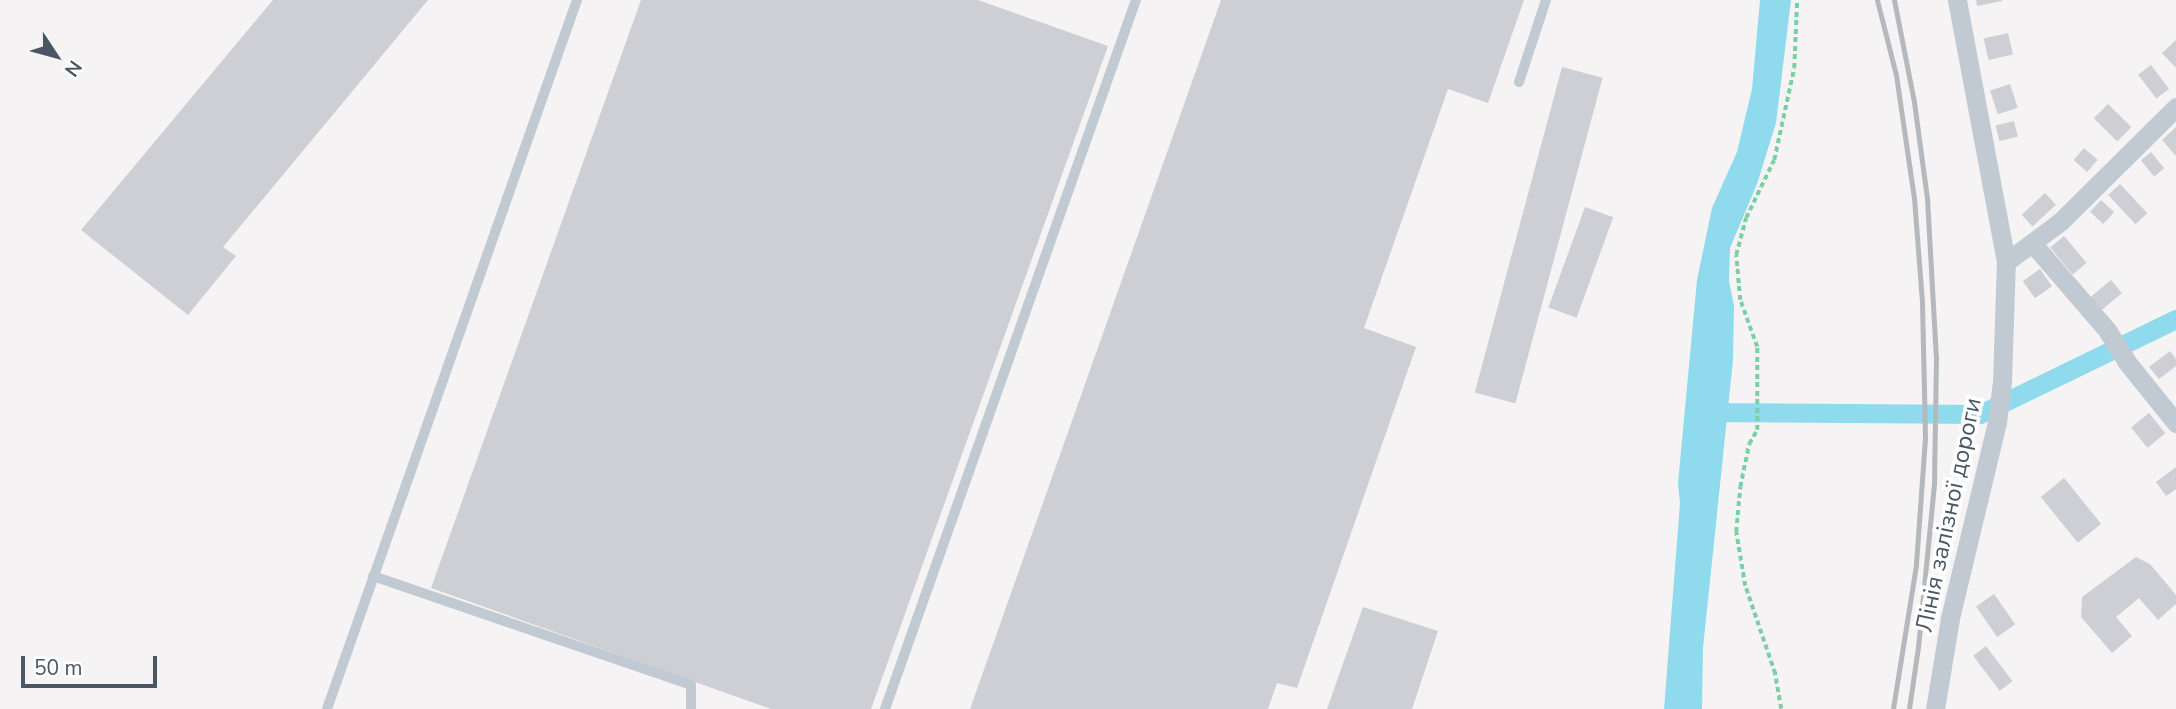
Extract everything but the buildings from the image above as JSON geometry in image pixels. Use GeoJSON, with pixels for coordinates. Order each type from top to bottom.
{"type":"FeatureCollection","features":[{"type":"Feature","properties":{"kind":"street","name":"Лінія залізної дороги"},"geometry":{"type":"LineString","coordinates":[[1935,709],[1950,618],[1997,422],[2002,381],[2006,262],[1957,0]]}},
{"type":"Feature","properties":{"kind":"street"},"geometry":{"type":"LineString","coordinates":[[2006,262],[2033,244],[2176,107]]}},
{"type":"Feature","properties":{"kind":"street"},"geometry":{"type":"LineString","coordinates":[[2033,244],[2108,330],[2126,361],[2176,423]]}},
{"type":"Feature","properties":{"kind":"lane"},"geometry":{"type":"LineString","coordinates":[[327,709],[577,0]]}},
{"type":"Feature","properties":{"kind":"lane"},"geometry":{"type":"LineString","coordinates":[[885,709],[1136,0]]}},
{"type":"Feature","properties":{"kind":"lane"},"geometry":{"type":"LineString","coordinates":[[1519,82],[1546,0]]}},
{"type":"Feature","properties":{"kind":"lane"},"geometry":{"type":"LineString","coordinates":[[373,576],[691,685],[691,709]]}},
{"type":"Feature","properties":{"kind":"path"},"geometry":{"type":"LineString","coordinates":[[1781,709],[1775,674],[1745,586],[1736,532],[1740,486],[1749,444],[1757,429],[1757,348],[1740,300],[1736,255],[1746,218],[1774,160],[1794,68],[1797,0]]}},
{"type":"Feature","properties":{"kind":"water"},"geometry":{"type":"Polygon","coordinates":[[[1760,0],[1791,0],[1776,123],[1757,184],[1730,248],[1729,281],[1734,306],[1733,360],[1703,648],[1702,709],[1664,709],[1680,503],[1678,483],[1697,280],[1712,208],[1737,152],[1752,89],[1760,0]]]}},
{"type":"Feature","properties":{"kind":"waterway"},"geometry":{"type":"LineString","coordinates":[[1702,412],[1980,414],[2176,319]]}},
{"type":"Feature","properties":{"kind":"railway"},"geometry":{"type":"LineString","coordinates":[[1877,0],[1896,75],[1914,198],[1922,303],[1924,390],[1925,438],[1916,565],[1893,709]]}},
{"type":"Feature","properties":{"kind":"railway"},"geometry":{"type":"LineString","coordinates":[[1894,0],[1914,102],[1927,198],[1936,357],[1934,484],[1909,709]]}}]}
